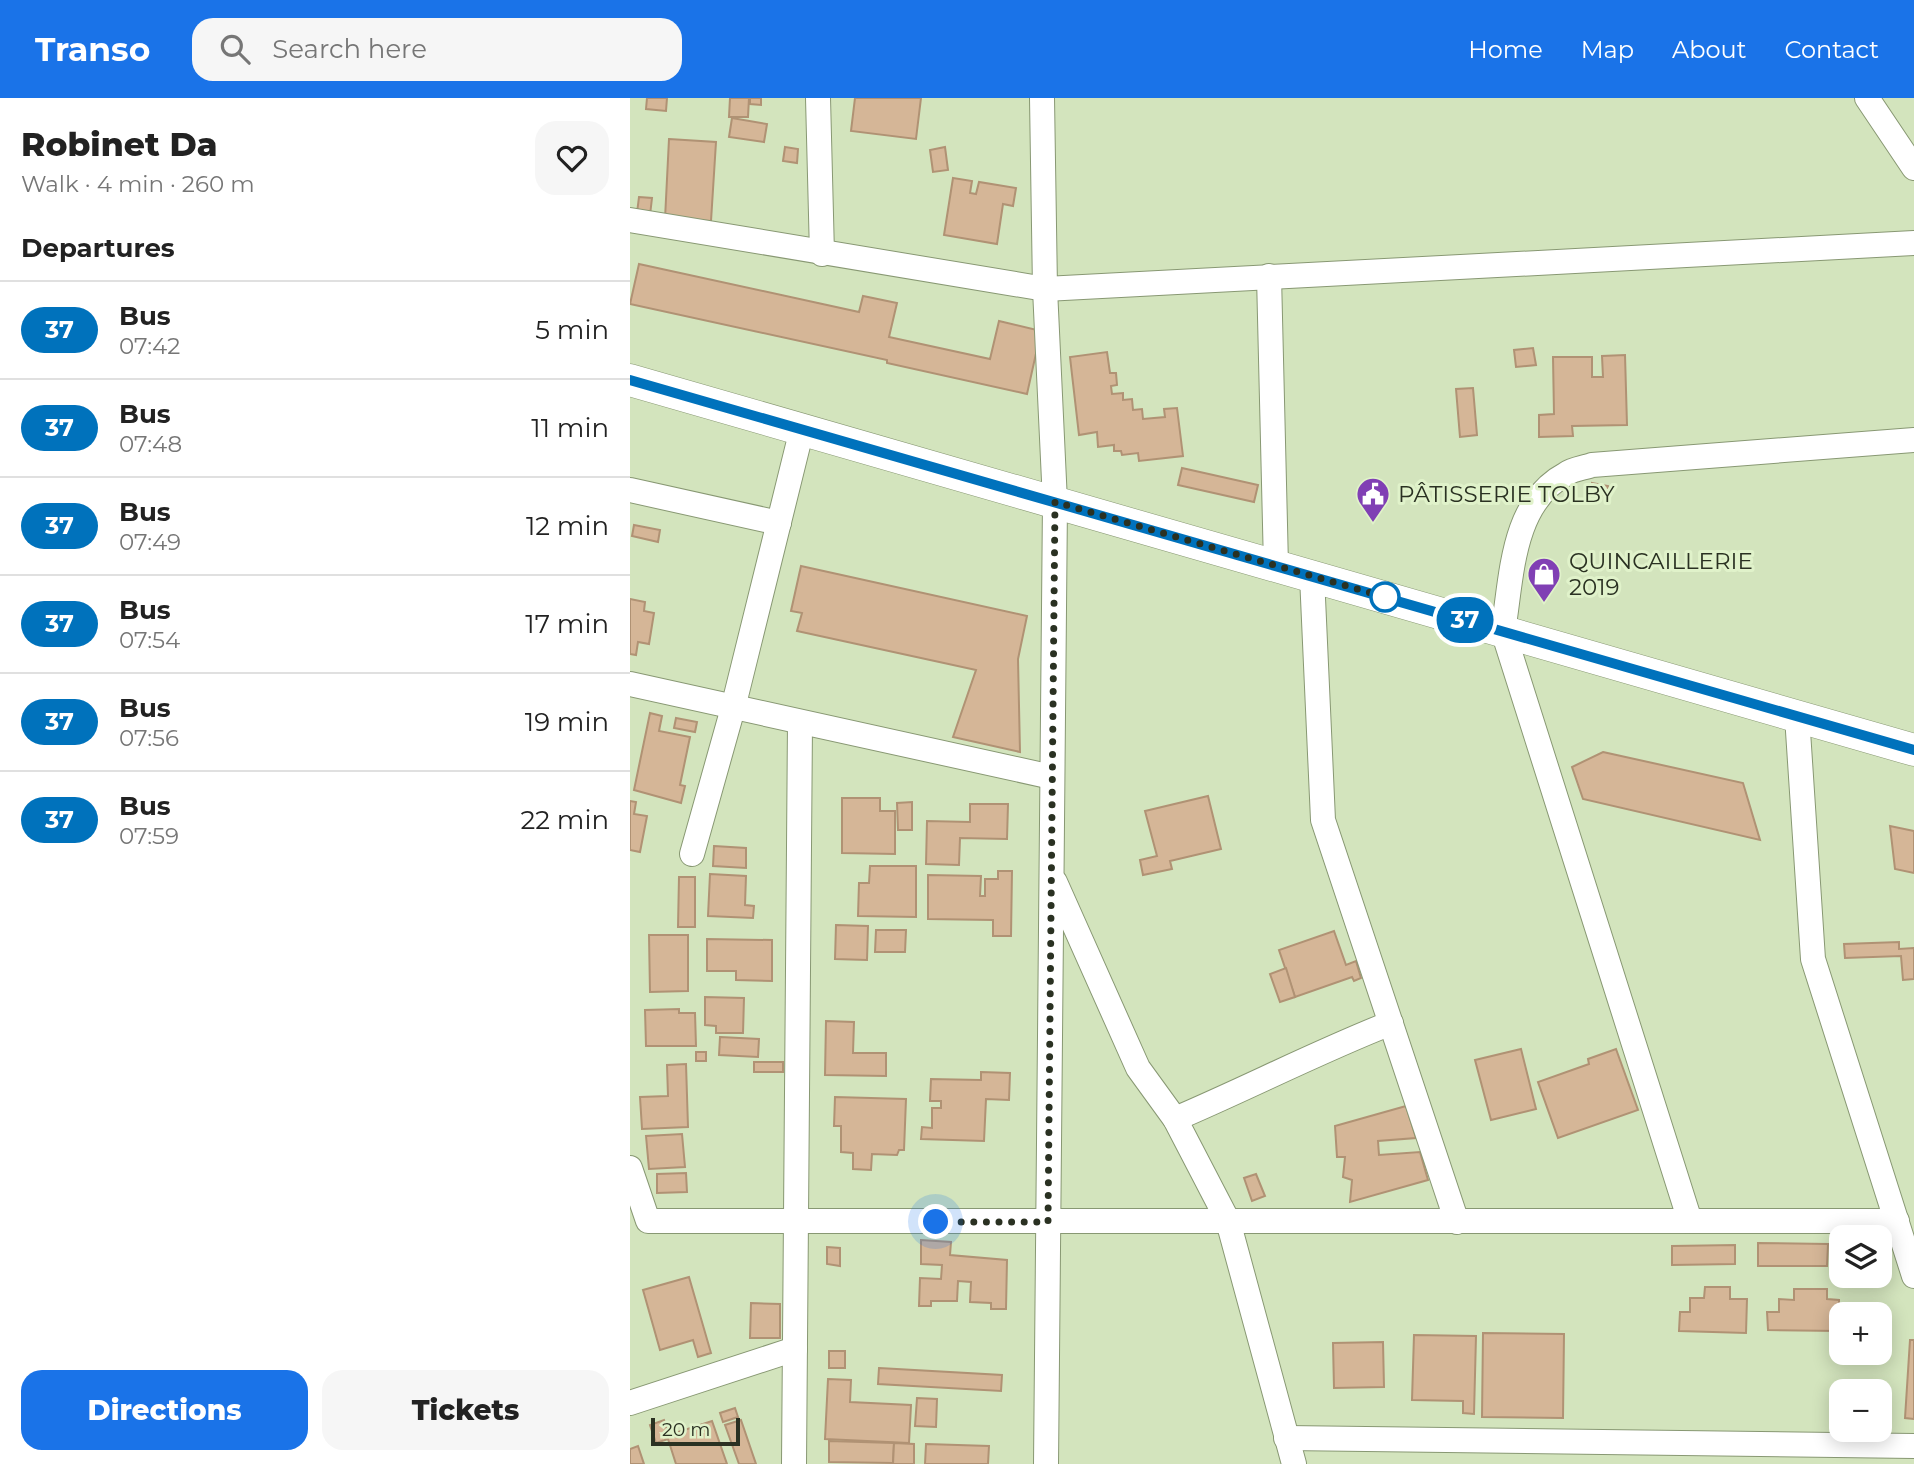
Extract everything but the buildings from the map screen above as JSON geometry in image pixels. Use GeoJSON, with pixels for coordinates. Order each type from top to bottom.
{"type":"FeatureCollection","features":[{"type":"Feature","properties":{"kind":"street"},"geometry":{"type":"LineString","coordinates":[[818,98],[822,254]]}},
{"type":"Feature","properties":{"kind":"street"},"geometry":{"type":"LineString","coordinates":[[1042,98],[1045,289],[1055,502],[1046,1464]]}},
{"type":"Feature","properties":{"kind":"street"},"geometry":{"type":"LineString","coordinates":[[1867,98],[1914,169]]}},
{"type":"Feature","properties":{"kind":"street"},"geometry":{"type":"LineString","coordinates":[[630,220],[1045,289],[1914,243]]}},
{"type":"Feature","properties":{"kind":"street"},"geometry":{"type":"LineString","coordinates":[[1269,276],[1276,566]]}},
{"type":"Feature","properties":{"kind":"street"},"geometry":{"type":"LineString","coordinates":[[630,380],[1914,750]]}},
{"type":"Feature","properties":{"kind":"street"},"geometry":{"type":"LineString","coordinates":[[692,854],[733,708],[802,429]]}},
{"type":"Feature","properties":{"kind":"street"},"geometry":{"type":"LineString","coordinates":[[1690,1221],[1503,631],[1519,534],[1537,498],[1566,474],[1592,465],[1914,440]]}},
{"type":"Feature","properties":{"kind":"street"},"geometry":{"type":"LineString","coordinates":[[630,490],[779,523]]}},
{"type":"Feature","properties":{"kind":"street"},"geometry":{"type":"LineString","coordinates":[[1312,576],[1323,821],[1457,1222]]}},
{"type":"Feature","properties":{"kind":"street"},"geometry":{"type":"LineString","coordinates":[[630,684],[1052,777]]}},
{"type":"Feature","properties":{"kind":"street"},"geometry":{"type":"LineString","coordinates":[[1797,716],[1813,959],[1912,1262]]}},
{"type":"Feature","properties":{"kind":"street"},"geometry":{"type":"LineString","coordinates":[[794,1464],[800,723]]}},
{"type":"Feature","properties":{"kind":"street"},"geometry":{"type":"LineString","coordinates":[[1051,872],[1138,1068],[1175,1119],[1228,1221],[1294,1464]]}},
{"type":"Feature","properties":{"kind":"street"},"geometry":{"type":"LineString","coordinates":[[1175,1119],[1254,1086],[1316,1053],[1391,1023]]}},
{"type":"Feature","properties":{"kind":"street"},"geometry":{"type":"LineString","coordinates":[[631,1174],[648,1221],[1897,1222]]}},
{"type":"Feature","properties":{"kind":"street"},"geometry":{"type":"LineString","coordinates":[[630,1403],[795,1349]]}},
{"type":"Feature","properties":{"kind":"street"},"geometry":{"type":"LineString","coordinates":[[1286,1437],[1914,1446]]}},
{"type":"Feature","properties":{"kind":"bus line","name":"37"},"geometry":{"type":"LineString","coordinates":[[630,380],[1914,750]]}},
{"type":"Feature","properties":{"kind":"place","name":"PÂTISSERIE TOLBY"},"geometry":{"type":"Point","coordinates":[1373,524]}},
{"type":"Feature","properties":{"kind":"place","name":"QUINCAILLERIE 2019"},"geometry":{"type":"Point","coordinates":[1544,604]}},
{"type":"Feature","properties":{"kind":"route"},"geometry":{"type":"LineString","coordinates":[[936,1222],[1048,1222],[1055,502],[1385,597]]}}]}
